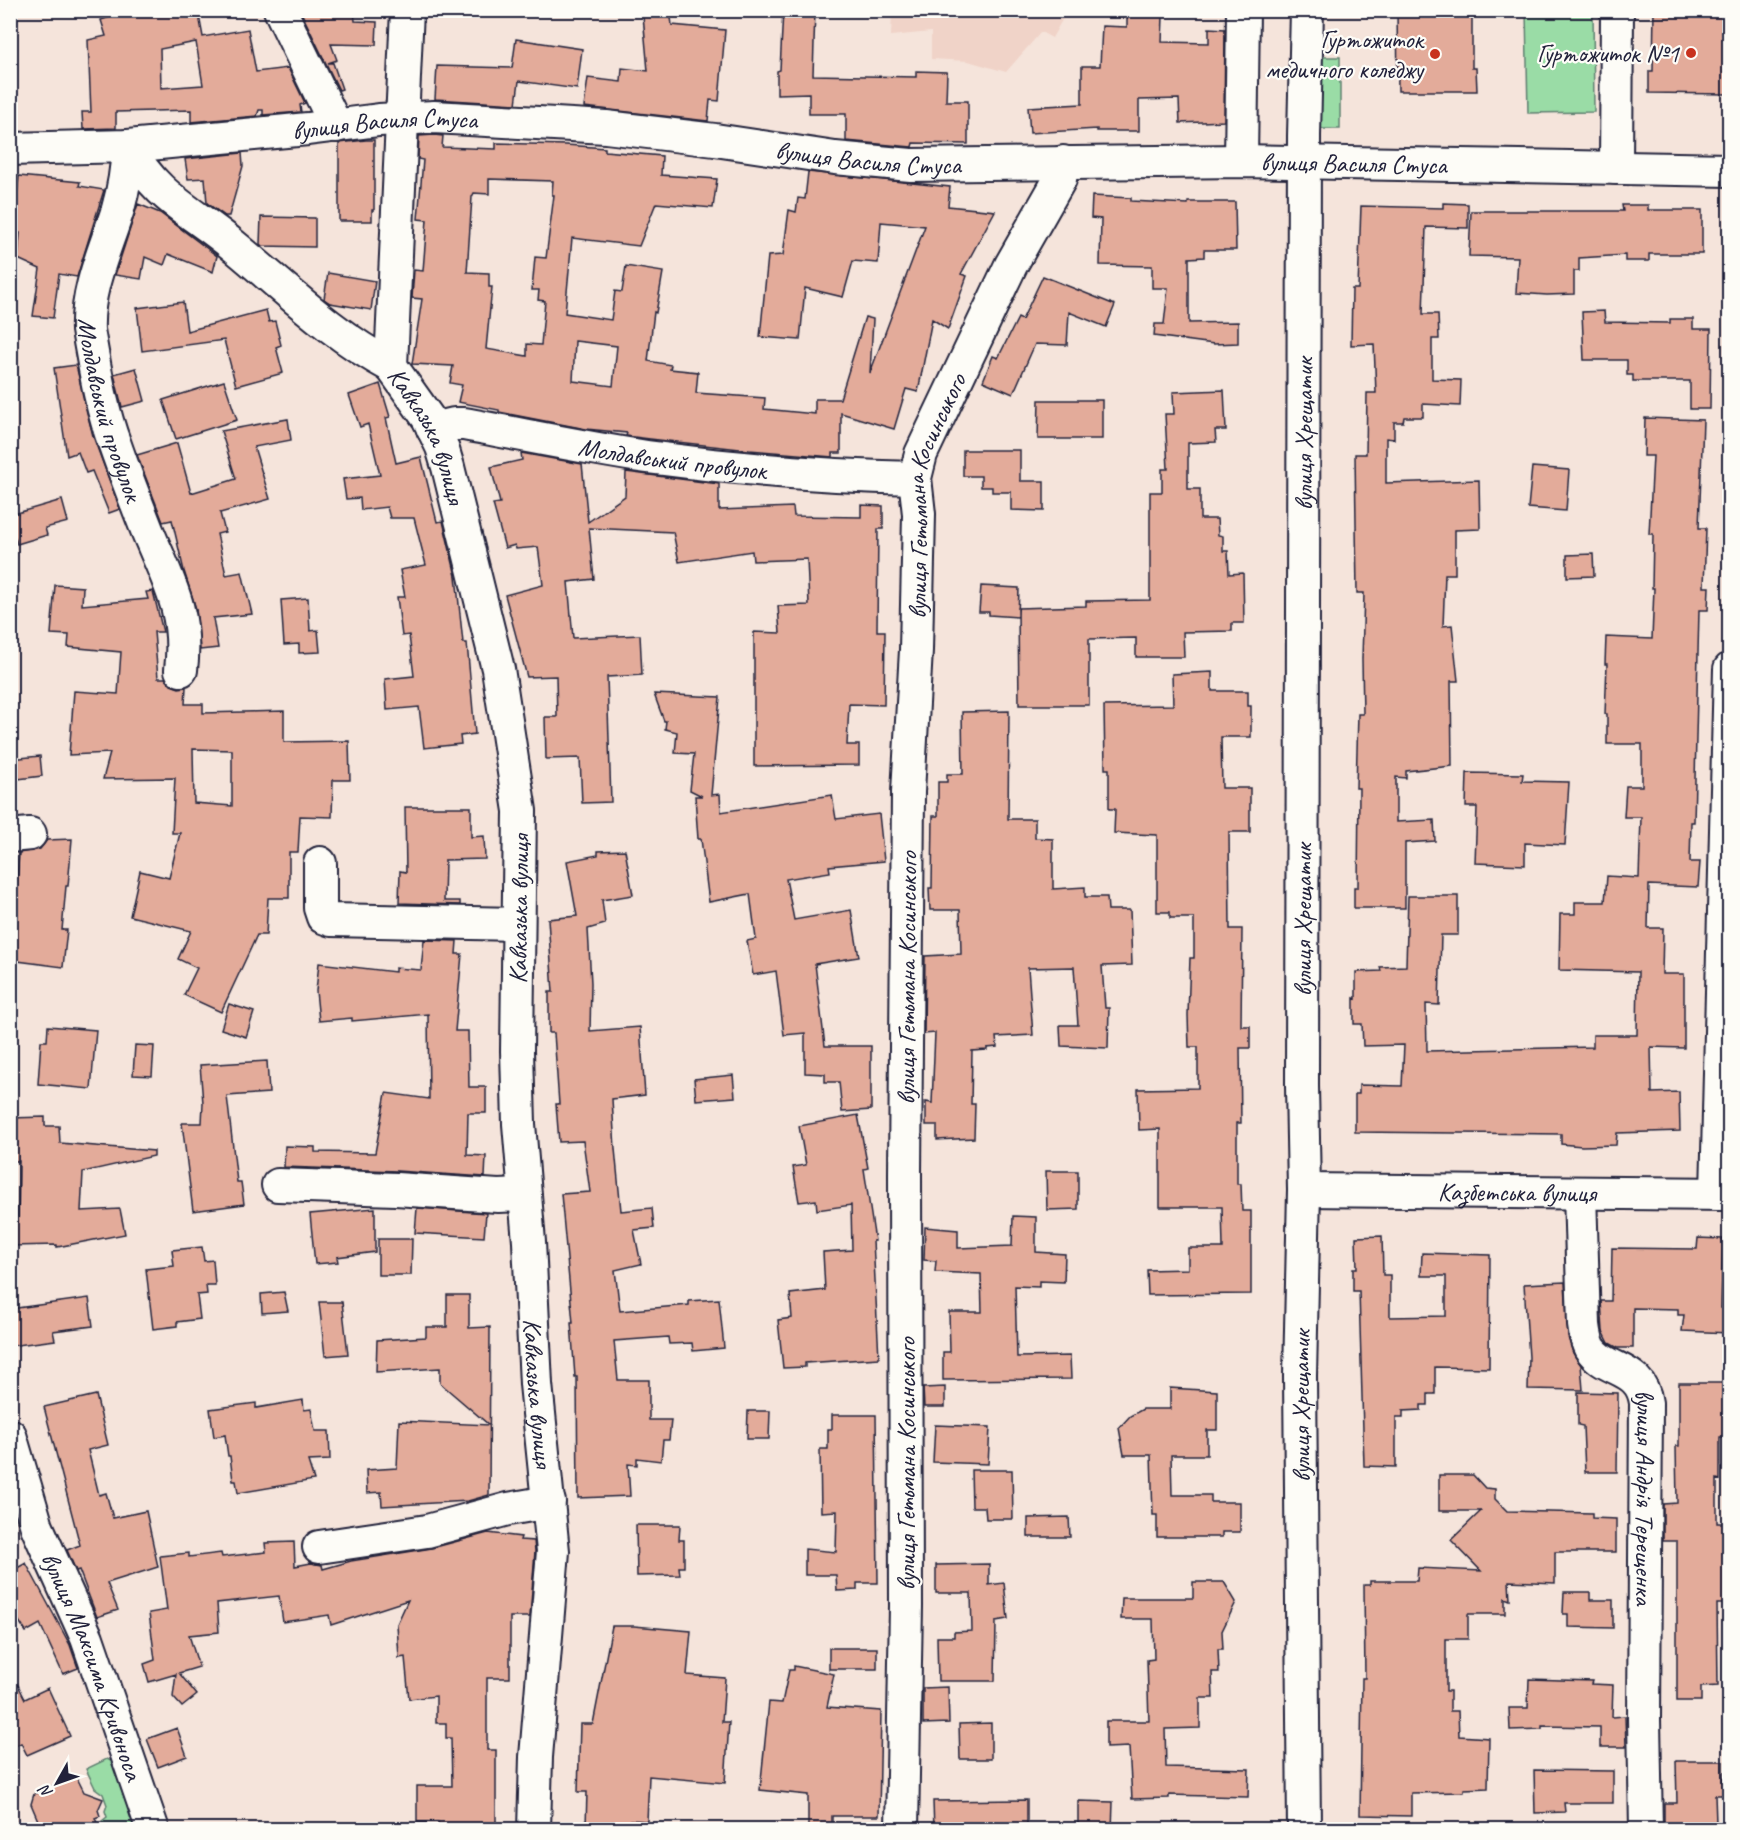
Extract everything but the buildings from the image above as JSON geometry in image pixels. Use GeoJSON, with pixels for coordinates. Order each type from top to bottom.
{"type":"FeatureCollection","features":[{"type":"Feature","properties":{"kind":"street"},"geometry":{"type":"LineString","coordinates":[[280,10],[336,126]]}},
{"type":"Feature","properties":{"kind":"street","name":"Кавказька вулиця"},"geometry":{"type":"LineString","coordinates":[[407,10],[391,366],[420,406],[433,429],[448,467],[498,669],[520,811],[517,1051],[519,1124],[536,1384],[549,1502],[552,1560],[536,1757],[534,1830]]}},
{"type":"Feature","properties":{"kind":"street"},"geometry":{"type":"LineString","coordinates":[[1242,161],[1243,10]]}},
{"type":"Feature","properties":{"kind":"street","name":"вулиця Хрещатик"},"geometry":{"type":"LineString","coordinates":[[1304,1830],[1300,1376],[1304,1190],[1302,1051],[1307,10]]}},
{"type":"Feature","properties":{"kind":"street"},"geometry":{"type":"LineString","coordinates":[[1616,168],[1617,10]]}},
{"type":"Feature","properties":{"kind":"street","name":"вулиця Василя Стуса"},"geometry":{"type":"LineString","coordinates":[[10,149],[128,146],[403,118],[472,119],[606,127],[836,158],[911,165],[1242,161],[1730,170]]}},
{"type":"Feature","properties":{"kind":"street"},"geometry":{"type":"LineString","coordinates":[[128,146],[144,172],[168,198],[230,242],[349,341],[391,366]]}},
{"type":"Feature","properties":{"kind":"street","name":"Молдавський провулок"},"geometry":{"type":"LineString","coordinates":[[128,146],[123,189],[94,283],[88,330],[100,396],[114,442],[148,532],[171,583],[177,604],[182,633],[181,670]]}},
{"type":"Feature","properties":{"kind":"street","name":"вулиця Гетьмана Косинського"},"geometry":{"type":"LineString","coordinates":[[902,1830],[906,1606],[905,1174],[908,792],[916,650],[919,514],[915,478],[921,454],[1011,265],[1060,180],[1063,162]]}},
{"type":"Feature","properties":{"kind":"street","name":"Молдавський провулок"},"geometry":{"type":"LineString","coordinates":[[433,429],[464,424],[644,456],[729,467],[815,475],[915,478]]}},
{"type":"Feature","properties":{"kind":"street"},"geometry":{"type":"LineString","coordinates":[[1723,1194],[1730,669]]}},
{"type":"Feature","properties":{"kind":"street"},"geometry":{"type":"LineString","coordinates":[[321,863],[320,908],[323,917],[331,920],[518,924]]}},
{"type":"Feature","properties":{"kind":"street"},"geometry":{"type":"LineString","coordinates":[[278,1185],[396,1189],[498,1196],[524,1195]]}},
{"type":"Feature","properties":{"kind":"street","name":"Казбетська вулиця"},"geometry":{"type":"LineString","coordinates":[[1304,1190],[1723,1194]]}},
{"type":"Feature","properties":{"kind":"street","name":"вулиця Андрія Терещенка"},"geometry":{"type":"LineString","coordinates":[[1580,1192],[1583,1311],[1587,1341],[1597,1356],[1624,1370],[1637,1381],[1642,1387],[1646,1403],[1644,1719],[1646,1830]]}},
{"type":"Feature","properties":{"kind":"street","name":"вулиця Максима Кривоноса"},"geometry":{"type":"LineString","coordinates":[[10,1435],[37,1527],[87,1638],[153,1830]]}},
{"type":"Feature","properties":{"kind":"street"},"geometry":{"type":"LineString","coordinates":[[319,1547],[427,1531],[508,1509],[549,1502]]}},
{"type":"Feature","properties":{"kind":"shaded area"},"geometry":{"type":"Polygon","coordinates":[[[892,10],[1067,11],[1052,38],[1041,32],[1006,72],[968,61],[931,59],[931,32],[891,36],[892,10]]]}},
{"type":"Feature","properties":{"kind":"green space"},"geometry":{"type":"Polygon","coordinates":[[[1526,11],[1593,11],[1594,112],[1528,113],[1526,11]]]}},
{"type":"Feature","properties":{"kind":"green space"},"geometry":{"type":"Polygon","coordinates":[[[1319,57],[1340,57],[1340,129],[1321,129],[1319,57]]]}},
{"type":"Feature","properties":{"kind":"green space"},"geometry":{"type":"Polygon","coordinates":[[[107,1759],[121,1766],[142,1829],[106,1829],[102,1821],[107,1817],[105,1811],[107,1805],[103,1794],[95,1788],[86,1769],[107,1759]]]}},
{"type":"Feature","properties":{"kind":"place","name":"Гуртожиток №1"},"geometry":{"type":"Point","coordinates":[1691,53]}},
{"type":"Feature","properties":{"kind":"place","name":"Гуртожиток медичного коледжу"},"geometry":{"type":"Point","coordinates":[1435,54]}}]}
